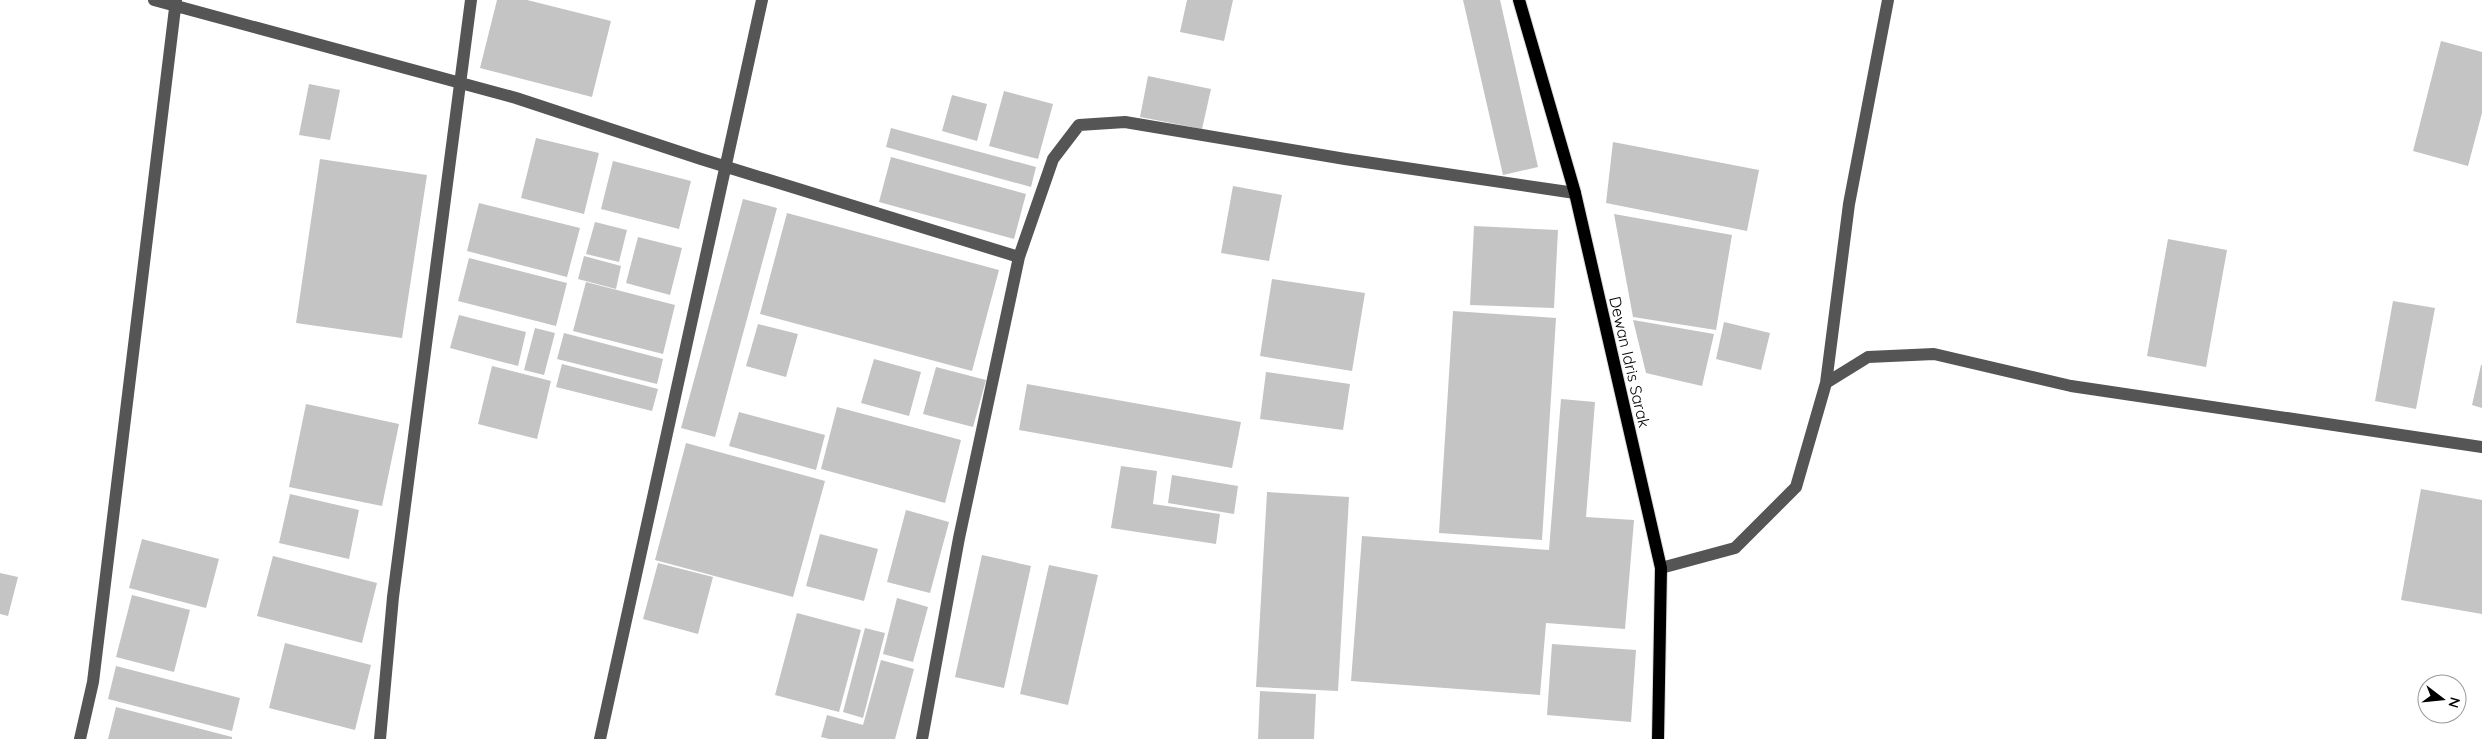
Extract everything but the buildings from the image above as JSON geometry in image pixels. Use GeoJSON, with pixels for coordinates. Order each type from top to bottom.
{"type":"FeatureCollection","features":[{"type":"Feature","properties":{"kind":"main road","name":"Dewan Idris Sarak"},"geometry":{"type":"LineString","coordinates":[[1519,0],[1575,192],[1661,568],[1658,739]]}},
{"type":"Feature","properties":{"kind":"street"},"geometry":{"type":"LineString","coordinates":[[154,0],[175,3],[516,98],[725,166],[1019,257]]}},
{"type":"Feature","properties":{"kind":"street"},"geometry":{"type":"LineString","coordinates":[[380,739],[393,597],[471,0]]}},
{"type":"Feature","properties":{"kind":"street"},"geometry":{"type":"LineString","coordinates":[[600,739],[762,0]]}},
{"type":"Feature","properties":{"kind":"street"},"geometry":{"type":"LineString","coordinates":[[1661,568],[1735,548],[1796,487],[1826,383],[1849,204],[1888,0]]}},
{"type":"Feature","properties":{"kind":"street"},"geometry":{"type":"LineString","coordinates":[[80,739],[93,682],[175,3]]}},
{"type":"Feature","properties":{"kind":"street"},"geometry":{"type":"LineString","coordinates":[[922,739],[959,538],[1019,257],[1053,159],[1079,125],[1125,122],[1345,159],[1575,192]]}},
{"type":"Feature","properties":{"kind":"street"},"geometry":{"type":"LineString","coordinates":[[1826,383],[1868,357],[1934,354],[2072,386],[2482,447]]}}]}
